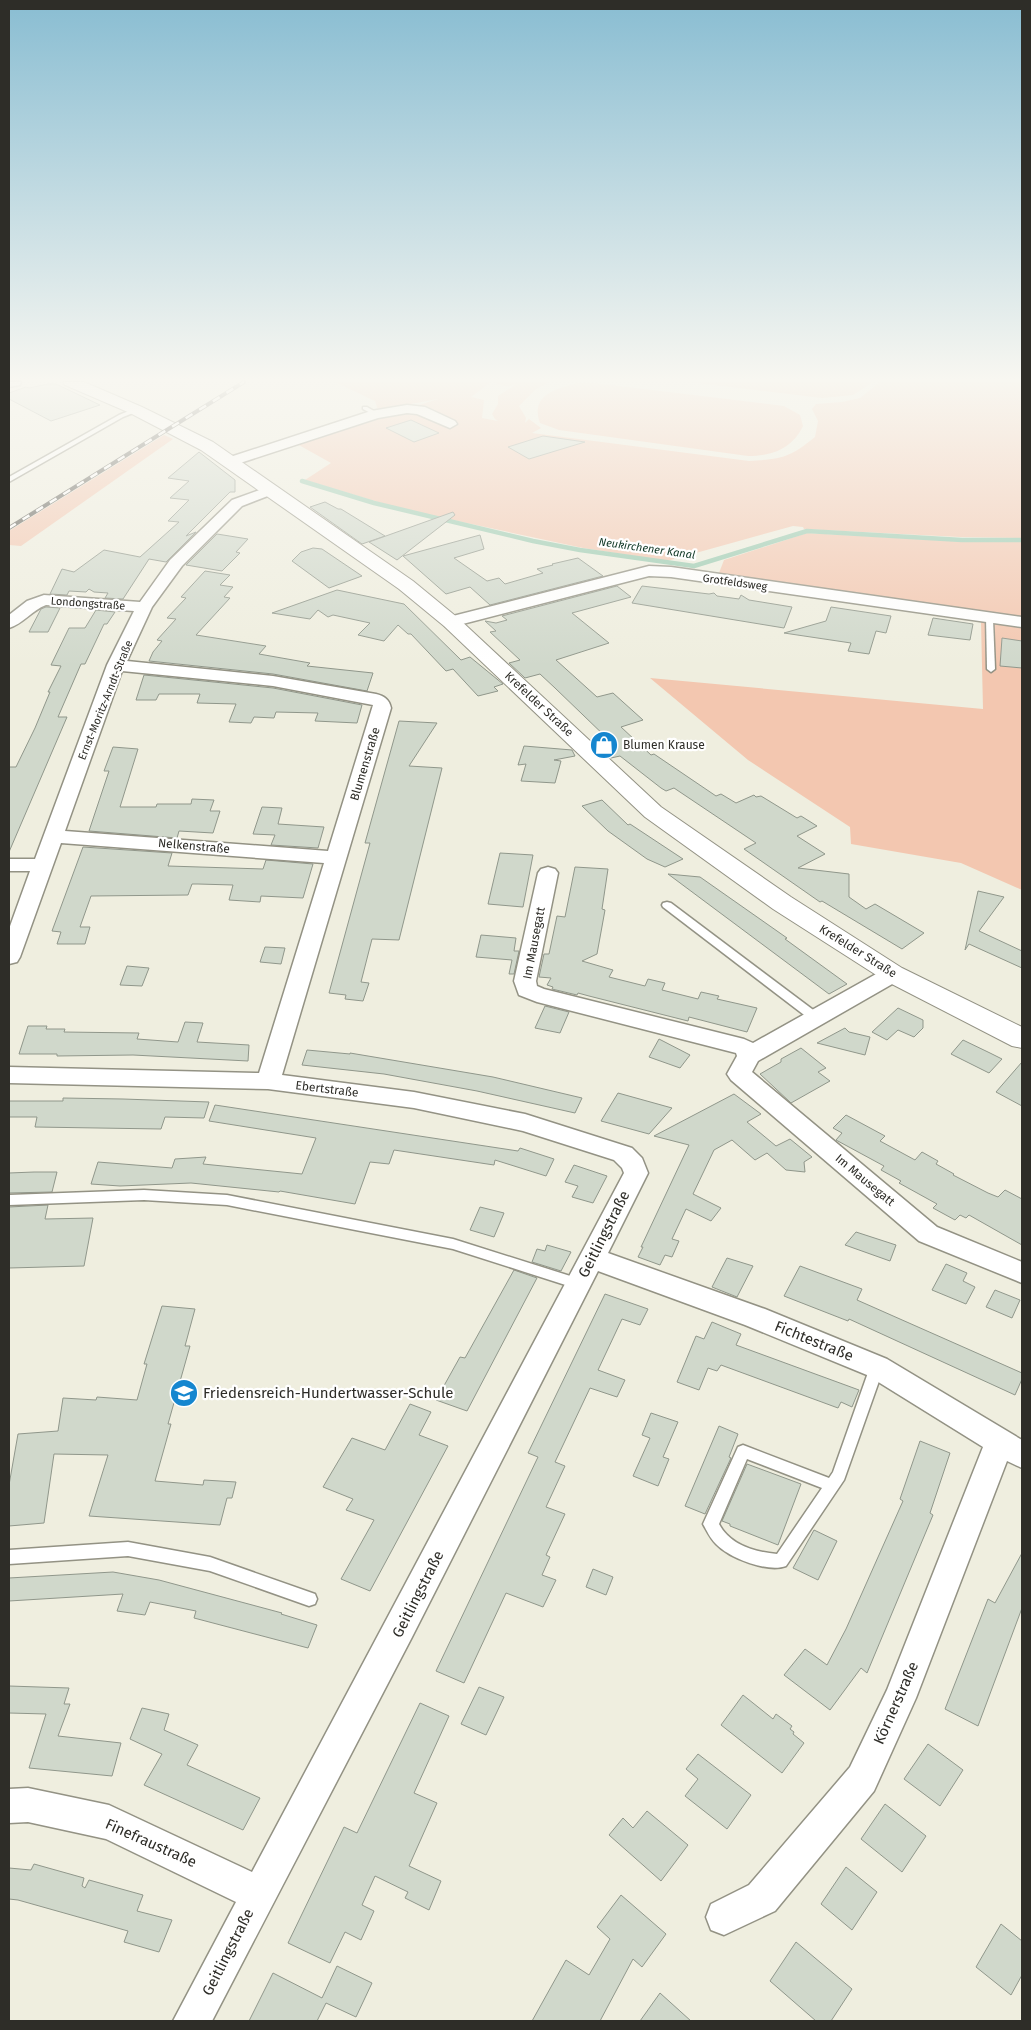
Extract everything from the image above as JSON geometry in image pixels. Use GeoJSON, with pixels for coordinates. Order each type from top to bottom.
{"type":"FeatureCollection","features":[{"type":"Feature","properties":{"kind":"main road","name":"Krefelder Straße"},"geometry":{"type":"LineString","coordinates":[[249,477],[406,585],[451,622],[653,812],[782,903],[893,974],[1022,1039]]}},
{"type":"Feature","properties":{"kind":"street","name":"Ernst-Moritz-Arndt-Straße"},"geometry":{"type":"LineString","coordinates":[[9,957],[116,665],[144,608],[176,562],[237,503],[268,491]]}},
{"type":"Feature","properties":{"kind":"street","name":"Grotfeldsweg"},"geometry":{"type":"LineString","coordinates":[[451,622],[649,571],[671,572],[989,619],[1022,622]]}},
{"type":"Feature","properties":{"kind":"street","name":"Londongstraße"},"geometry":{"type":"LineString","coordinates":[[9,622],[33,604],[44,600],[144,608]]}},
{"type":"Feature","properties":{"kind":"street","name":"Blumenstraße"},"geometry":{"type":"LineString","coordinates":[[116,665],[273,681],[376,699],[381,703],[382,708],[268,1082]]}},
{"type":"Feature","properties":{"kind":"street","name":"Nelkenstraße"},"geometry":{"type":"LineString","coordinates":[[53,836],[335,858]]}},
{"type":"Feature","properties":{"kind":"street"},"geometry":{"type":"LineString","coordinates":[[9,865],[42,865]]}},
{"type":"Feature","properties":{"kind":"street","name":"Im Mausegatt"},"geometry":{"type":"LineString","coordinates":[[548,873],[525,982],[527,990],[537,995],[744,1047],[749,1056],[739,1074],[928,1234],[1022,1273]]}},
{"type":"Feature","properties":{"kind":"street"},"geometry":{"type":"LineString","coordinates":[[749,1056],[893,974]]}},
{"type":"Feature","properties":{"kind":"street","name":"Ebertstraße"},"geometry":{"type":"LineString","coordinates":[[9,1076],[268,1082],[414,1100],[525,1123],[623,1154],[633,1164]]}},
{"type":"Feature","properties":{"kind":"street","name":"Geitlingstraße"},"geometry":{"type":"LineString","coordinates":[[192,2021],[400,1628],[636,1173],[633,1164]]}},
{"type":"Feature","properties":{"kind":"street","name":"Fichtestraße"},"geometry":{"type":"LineString","coordinates":[[584,1271],[755,1317],[878,1367],[1011,1448]]}},
{"type":"Feature","properties":{"kind":"street","name":"Körnerstraße"},"geometry":{"type":"LineString","coordinates":[[724,1917],[762,1898],[862,1779],[1011,1448]]}},
{"type":"Feature","properties":{"kind":"street","name":"Finefraustraße"},"geometry":{"type":"LineString","coordinates":[[9,1806],[28,1805],[109,1822],[258,1894]]}},
{"type":"Feature","properties":{"kind":"lane"},"geometry":{"type":"LineString","coordinates":[[989,619],[991,669]]}},
{"type":"Feature","properties":{"kind":"lane"},"geometry":{"type":"LineString","coordinates":[[667,905],[816,1018]]}},
{"type":"Feature","properties":{"kind":"lane"},"geometry":{"type":"LineString","coordinates":[[9,1200],[144,1194],[227,1200],[584,1271]]}},
{"type":"Feature","properties":{"kind":"lane"},"geometry":{"type":"LineString","coordinates":[[830,1485],[743,1451],[711,1524],[715,1533],[733,1548],[765,1561],[781,1562],[830,1485],[839,1475],[878,1367]]}},
{"type":"Feature","properties":{"kind":"lane"},"geometry":{"type":"LineString","coordinates":[[9,1557],[128,1549],[210,1564],[310,1599]]}},
{"type":"Feature","properties":{"kind":"shaded area"},"geometry":{"type":"Polygon","coordinates":[[[97,477],[119,477],[21,546],[9,545],[9,531],[97,477]]]}},
{"type":"Feature","properties":{"kind":"shaded area"},"geometry":{"type":"Polygon","coordinates":[[[310,477],[1022,477],[1022,538],[960,537],[804,529],[803,527],[793,526],[667,561],[583,548],[401,509],[305,480],[310,477]]]}},
{"type":"Feature","properties":{"kind":"shaded area"},"geometry":{"type":"Polygon","coordinates":[[[807,533],[970,542],[1022,542],[1022,618],[951,609],[719,573],[724,560],[807,533]]]}},
{"type":"Feature","properties":{"kind":"shaded area"},"geometry":{"type":"Polygon","coordinates":[[[981,622],[1022,627],[1022,890],[961,863],[851,844],[850,827],[748,760],[650,678],[983,709],[981,622]]]}},
{"type":"Feature","properties":{"kind":"building"},"geometry":{"type":"Polygon","coordinates":[[[231,477],[235,480],[235,492],[230,492],[186,536],[196,532],[166,562],[149,559],[123,599],[105,598],[108,593],[94,592],[89,589],[86,592],[69,591],[67,595],[50,594],[62,569],[74,572],[104,550],[140,557],[179,522],[168,521],[189,500],[170,498],[189,481],[168,478],[231,477]]]}},
{"type":"Feature","properties":{"kind":"building"},"geometry":{"type":"Polygon","coordinates":[[[325,502],[341,509],[385,536],[362,544],[310,507],[325,502]]]}},
{"type":"Feature","properties":{"kind":"building"},"geometry":{"type":"Polygon","coordinates":[[[453,512],[455,515],[397,560],[369,542],[453,512]]]}},
{"type":"Feature","properties":{"kind":"building"},"geometry":{"type":"Polygon","coordinates":[[[217,534],[248,539],[236,552],[240,553],[222,571],[186,565],[217,534]]]}},
{"type":"Feature","properties":{"kind":"building"},"geometry":{"type":"Polygon","coordinates":[[[480,535],[484,549],[454,558],[487,581],[499,578],[505,584],[543,573],[537,569],[578,558],[603,576],[490,605],[470,587],[446,594],[403,556],[480,535]]]}},
{"type":"Feature","properties":{"kind":"building"},"geometry":{"type":"Polygon","coordinates":[[[313,548],[322,549],[362,576],[329,588],[292,561],[301,552],[313,548]]]}},
{"type":"Feature","properties":{"kind":"building"},"geometry":{"type":"Polygon","coordinates":[[[205,571],[230,575],[220,585],[233,587],[224,597],[230,598],[196,635],[266,646],[259,654],[310,663],[307,666],[373,673],[367,691],[273,674],[149,661],[153,652],[162,641],[157,640],[176,619],[167,618],[186,598],[181,597],[205,571]]]}},
{"type":"Feature","properties":{"kind":"building"},"geometry":{"type":"Polygon","coordinates":[[[617,586],[631,597],[572,613],[609,643],[556,660],[597,697],[613,693],[643,720],[621,727],[651,755],[654,754],[716,796],[721,794],[736,803],[754,795],[756,797],[761,796],[797,818],[801,816],[817,826],[797,836],[825,854],[798,868],[849,874],[849,897],[866,909],[875,904],[924,933],[902,949],[822,901],[820,902],[744,849],[756,843],[674,788],[666,791],[620,756],[611,758],[597,745],[610,741],[540,674],[525,678],[509,663],[520,660],[490,632],[496,631],[485,621],[496,623],[507,620],[502,616],[617,586]]]}},
{"type":"Feature","properties":{"kind":"building"},"geometry":{"type":"Polygon","coordinates":[[[642,586],[714,593],[717,596],[739,599],[741,595],[749,600],[792,607],[784,628],[632,603],[642,586]]]}},
{"type":"Feature","properties":{"kind":"building"},"geometry":{"type":"Polygon","coordinates":[[[337,590],[404,604],[461,660],[470,657],[503,684],[494,687],[498,691],[478,696],[453,669],[446,671],[411,634],[408,634],[398,625],[384,641],[358,635],[370,623],[333,615],[328,617],[318,610],[310,619],[272,613],[337,590]]]}},
{"type":"Feature","properties":{"kind":"building"},"geometry":{"type":"Polygon","coordinates":[[[46,607],[60,608],[48,632],[29,632],[41,609],[46,607]]]}},
{"type":"Feature","properties":{"kind":"building"},"geometry":{"type":"Polygon","coordinates":[[[831,607],[891,616],[886,633],[876,631],[869,654],[848,651],[851,643],[784,633],[826,621],[831,607]]]}},
{"type":"Feature","properties":{"kind":"building"},"geometry":{"type":"Polygon","coordinates":[[[96,610],[115,612],[107,624],[104,624],[85,664],[81,664],[58,717],[67,717],[9,852],[9,767],[16,767],[35,728],[50,692],[48,692],[61,666],[51,665],[69,628],[85,628],[96,610]]]}},
{"type":"Feature","properties":{"kind":"building"},"geometry":{"type":"Polygon","coordinates":[[[933,618],[973,624],[970,640],[928,635],[933,618]]]}},
{"type":"Feature","properties":{"kind":"building"},"geometry":{"type":"Polygon","coordinates":[[[1002,638],[1022,641],[1022,668],[1000,666],[1002,638]]]}},
{"type":"Feature","properties":{"kind":"building"},"geometry":{"type":"Polygon","coordinates":[[[144,675],[273,688],[362,705],[357,723],[315,721],[318,713],[276,712],[274,718],[254,717],[251,723],[229,722],[236,704],[197,703],[200,694],[159,694],[156,700],[136,700],[144,675]]]}},
{"type":"Feature","properties":{"kind":"building"},"geometry":{"type":"Polygon","coordinates":[[[399,721],[437,723],[409,766],[442,768],[399,940],[372,939],[361,982],[369,983],[363,1001],[345,999],[346,995],[329,993],[370,843],[365,843],[399,721]]]}},
{"type":"Feature","properties":{"kind":"building"},"geometry":{"type":"Polygon","coordinates":[[[524,746],[572,750],[575,756],[554,760],[561,761],[555,783],[521,781],[526,764],[518,765],[524,746]]]}},
{"type":"Feature","properties":{"kind":"building"},"geometry":{"type":"Polygon","coordinates":[[[113,747],[138,749],[120,807],[156,807],[157,804],[191,804],[192,799],[214,800],[210,811],[220,811],[213,833],[179,831],[177,838],[89,831],[109,771],[104,771],[113,747]]]}},
{"type":"Feature","properties":{"kind":"building"},"geometry":{"type":"Polygon","coordinates":[[[602,800],[628,825],[630,824],[683,859],[665,867],[647,859],[608,831],[582,806],[602,800]]]}},
{"type":"Feature","properties":{"kind":"building"},"geometry":{"type":"Polygon","coordinates":[[[262,807],[282,808],[278,824],[324,827],[318,848],[271,845],[275,835],[253,834],[262,807]]]}},
{"type":"Feature","properties":{"kind":"building"},"geometry":{"type":"Polygon","coordinates":[[[83,847],[172,853],[168,866],[263,869],[266,860],[313,864],[303,898],[261,896],[260,902],[229,900],[233,885],[198,884],[192,884],[188,895],[91,896],[80,927],[90,927],[85,944],[57,944],[61,932],[52,931],[83,847]]]}},
{"type":"Feature","properties":{"kind":"building"},"geometry":{"type":"Polygon","coordinates":[[[500,853],[533,855],[523,907],[488,904],[500,853]]]}},
{"type":"Feature","properties":{"kind":"building"},"geometry":{"type":"Polygon","coordinates":[[[575,867],[608,869],[602,909],[605,910],[597,954],[582,961],[613,970],[609,977],[645,986],[648,979],[665,983],[662,990],[698,999],[701,992],[719,996],[717,999],[757,1008],[747,1032],[689,1017],[688,1021],[578,993],[577,995],[552,989],[553,987],[547,985],[551,978],[539,977],[544,954],[549,954],[557,916],[565,917],[575,867]]]}},
{"type":"Feature","properties":{"kind":"building"},"geometry":{"type":"Polygon","coordinates":[[[668,874],[700,877],[787,938],[785,939],[847,984],[829,994],[668,874]]]}},
{"type":"Feature","properties":{"kind":"building"},"geometry":{"type":"Polygon","coordinates":[[[978,891],[1004,897],[979,931],[1022,951],[1022,968],[969,944],[965,950],[978,891]]]}},
{"type":"Feature","properties":{"kind":"building"},"geometry":{"type":"Polygon","coordinates":[[[481,935],[516,938],[514,951],[519,951],[514,974],[509,974],[512,960],[476,957],[481,935]]]}},
{"type":"Feature","properties":{"kind":"building"},"geometry":{"type":"Polygon","coordinates":[[[265,947],[285,948],[281,964],[260,962],[265,947]]]}},
{"type":"Feature","properties":{"kind":"building"},"geometry":{"type":"Polygon","coordinates":[[[127,966],[149,968],[142,986],[120,985],[127,966]]]}},
{"type":"Feature","properties":{"kind":"building"},"geometry":{"type":"Polygon","coordinates":[[[545,1006],[569,1012],[560,1033],[535,1028],[545,1006]]]}},
{"type":"Feature","properties":{"kind":"building"},"geometry":{"type":"Polygon","coordinates":[[[898,1008],[923,1020],[923,1028],[914,1037],[898,1030],[887,1040],[872,1032],[898,1008]]]}},
{"type":"Feature","properties":{"kind":"building"},"geometry":{"type":"Polygon","coordinates":[[[185,1022],[203,1023],[197,1042],[249,1045],[248,1061],[133,1055],[57,1056],[57,1054],[19,1054],[28,1026],[47,1026],[46,1029],[65,1029],[64,1032],[139,1033],[137,1039],[178,1042],[185,1022]]]}},
{"type":"Feature","properties":{"kind":"building"},"geometry":{"type":"Polygon","coordinates":[[[845,1028],[849,1032],[870,1037],[865,1055],[817,1043],[845,1028]]]}},
{"type":"Feature","properties":{"kind":"building"},"geometry":{"type":"Polygon","coordinates":[[[659,1039],[690,1055],[680,1068],[649,1057],[659,1039]]]}},
{"type":"Feature","properties":{"kind":"building"},"geometry":{"type":"Polygon","coordinates":[[[963,1040],[1002,1059],[989,1073],[951,1054],[963,1040]]]}},
{"type":"Feature","properties":{"kind":"building"},"geometry":{"type":"Polygon","coordinates":[[[801,1048],[826,1068],[818,1072],[830,1081],[791,1103],[760,1074],[801,1048]]]}},
{"type":"Feature","properties":{"kind":"building"},"geometry":{"type":"Polygon","coordinates":[[[307,1050],[350,1053],[493,1077],[582,1098],[575,1113],[477,1091],[384,1074],[302,1065],[307,1050]]]}},
{"type":"Feature","properties":{"kind":"building"},"geometry":{"type":"Polygon","coordinates":[[[1022,1062],[1022,1106],[996,1092],[1022,1062]]]}},
{"type":"Feature","properties":{"kind":"building"},"geometry":{"type":"Polygon","coordinates":[[[618,1093],[672,1108],[649,1134],[601,1121],[618,1093]]]}},
{"type":"Feature","properties":{"kind":"building"},"geometry":{"type":"Polygon","coordinates":[[[734,1094],[761,1114],[747,1122],[776,1146],[790,1139],[812,1157],[804,1162],[805,1172],[786,1170],[767,1153],[755,1160],[732,1140],[714,1150],[693,1194],[721,1208],[711,1221],[686,1209],[672,1239],[679,1241],[672,1257],[665,1255],[660,1265],[638,1257],[689,1145],[654,1136],[734,1094]]]}},
{"type":"Feature","properties":{"kind":"building"},"geometry":{"type":"Polygon","coordinates":[[[63,1098],[209,1102],[204,1118],[165,1117],[161,1129],[35,1127],[37,1117],[9,1117],[9,1101],[63,1101],[63,1098]]]}},
{"type":"Feature","properties":{"kind":"building"},"geometry":{"type":"Polygon","coordinates":[[[215,1105],[518,1151],[520,1148],[554,1159],[546,1176],[495,1160],[494,1165],[394,1150],[389,1164],[370,1162],[355,1204],[280,1191],[191,1183],[120,1186],[91,1184],[98,1162],[172,1168],[175,1159],[206,1157],[203,1164],[302,1174],[316,1138],[209,1121],[215,1105]]]}},
{"type":"Feature","properties":{"kind":"building"},"geometry":{"type":"Polygon","coordinates":[[[846,1115],[885,1136],[880,1141],[915,1160],[922,1152],[938,1161],[936,1164],[953,1175],[988,1193],[998,1197],[1005,1190],[1022,1199],[1022,1245],[969,1215],[966,1218],[960,1215],[955,1220],[933,1208],[937,1204],[899,1183],[901,1181],[881,1170],[884,1166],[836,1140],[842,1133],[833,1128],[846,1115]]]}},
{"type":"Feature","properties":{"kind":"building"},"geometry":{"type":"Polygon","coordinates":[[[574,1165],[607,1176],[593,1203],[572,1197],[578,1186],[565,1182],[574,1165]]]}},
{"type":"Feature","properties":{"kind":"building"},"geometry":{"type":"Polygon","coordinates":[[[57,1172],[52,1192],[9,1193],[9,1173],[57,1172]]]}},
{"type":"Feature","properties":{"kind":"building"},"geometry":{"type":"Polygon","coordinates":[[[48,1205],[45,1219],[93,1218],[84,1266],[9,1268],[9,1207],[48,1205]]]}},
{"type":"Feature","properties":{"kind":"building"},"geometry":{"type":"Polygon","coordinates":[[[480,1207],[504,1213],[494,1237],[470,1230],[480,1207]]]}},
{"type":"Feature","properties":{"kind":"building"},"geometry":{"type":"Polygon","coordinates":[[[856,1232],[896,1245],[890,1261],[845,1245],[856,1232]]]}},
{"type":"Feature","properties":{"kind":"building"},"geometry":{"type":"Polygon","coordinates":[[[547,1245],[571,1252],[561,1271],[532,1262],[537,1249],[545,1251],[547,1245]]]}},
{"type":"Feature","properties":{"kind":"building"},"geometry":{"type":"Polygon","coordinates":[[[727,1258],[753,1266],[737,1297],[712,1287],[727,1258]]]}},
{"type":"Feature","properties":{"kind":"building"},"geometry":{"type":"Polygon","coordinates":[[[946,1264],[967,1273],[963,1281],[975,1287],[966,1304],[932,1290],[946,1264]]]}},
{"type":"Feature","properties":{"kind":"building"},"geometry":{"type":"Polygon","coordinates":[[[800,1266],[862,1289],[857,1300],[1022,1373],[1022,1379],[1015,1395],[849,1319],[848,1321],[784,1296],[800,1266]]]}},
{"type":"Feature","properties":{"kind":"building"},"geometry":{"type":"Polygon","coordinates":[[[514,1270],[537,1278],[467,1411],[436,1400],[460,1357],[465,1358],[514,1270]]]}},
{"type":"Feature","properties":{"kind":"building"},"geometry":{"type":"Polygon","coordinates":[[[995,1290],[1020,1300],[1012,1318],[986,1307],[995,1290]]]}},
{"type":"Feature","properties":{"kind":"building"},"geometry":{"type":"Polygon","coordinates":[[[605,1294],[648,1309],[640,1325],[622,1319],[598,1370],[625,1380],[617,1397],[590,1388],[555,1462],[565,1466],[546,1507],[565,1514],[546,1555],[550,1557],[542,1575],[556,1580],[543,1607],[506,1593],[464,1683],[436,1671],[538,1457],[528,1453],[605,1294]]]}},
{"type":"Feature","properties":{"kind":"building"},"geometry":{"type":"Polygon","coordinates":[[[162,1306],[195,1309],[185,1346],[190,1346],[168,1424],[171,1424],[155,1481],[203,1485],[204,1480],[236,1482],[232,1498],[227,1498],[220,1525],[89,1516],[108,1455],[54,1454],[44,1523],[9,1526],[9,1485],[18,1434],[58,1431],[63,1398],[96,1400],[97,1397],[137,1400],[147,1364],[144,1364],[162,1306]]]}},
{"type":"Feature","properties":{"kind":"building"},"geometry":{"type":"Polygon","coordinates":[[[712,1322],[741,1334],[736,1345],[859,1390],[852,1407],[841,1402],[838,1408],[721,1365],[717,1371],[708,1368],[699,1390],[677,1382],[696,1336],[704,1339],[712,1322]]]}},
{"type":"Feature","properties":{"kind":"building"},"geometry":{"type":"Polygon","coordinates":[[[410,1404],[431,1412],[419,1435],[448,1446],[370,1591],[341,1579],[374,1520],[346,1510],[353,1499],[323,1487],[352,1438],[385,1450],[410,1404]]]}},
{"type":"Feature","properties":{"kind":"building"},"geometry":{"type":"Polygon","coordinates":[[[651,1413],[678,1422],[663,1457],[669,1459],[658,1486],[633,1476],[650,1438],[642,1435],[651,1413]]]}},
{"type":"Feature","properties":{"kind":"building"},"geometry":{"type":"Polygon","coordinates":[[[719,1426],[738,1434],[729,1457],[731,1458],[705,1514],[685,1506],[719,1426]]]}},
{"type":"Feature","properties":{"kind":"building"},"geometry":{"type":"Polygon","coordinates":[[[920,1441],[950,1453],[930,1513],[933,1515],[867,1673],[861,1668],[830,1710],[784,1675],[805,1649],[827,1665],[846,1629],[903,1501],[900,1499],[920,1441]]]}},
{"type":"Feature","properties":{"kind":"building"},"geometry":{"type":"Polygon","coordinates":[[[747,1464],[801,1484],[778,1545],[722,1521],[747,1464]]]}},
{"type":"Feature","properties":{"kind":"building"},"geometry":{"type":"Polygon","coordinates":[[[814,1530],[837,1541],[818,1580],[793,1568],[814,1530]]]}},
{"type":"Feature","properties":{"kind":"building"},"geometry":{"type":"Polygon","coordinates":[[[1022,1553],[1022,1608],[978,1726],[945,1709],[988,1599],[995,1603],[1022,1553]]]}},
{"type":"Feature","properties":{"kind":"building"},"geometry":{"type":"Polygon","coordinates":[[[593,1569],[613,1577],[606,1595],[586,1587],[593,1569]]]}},
{"type":"Feature","properties":{"kind":"building"},"geometry":{"type":"Polygon","coordinates":[[[113,1572],[159,1580],[282,1613],[317,1625],[308,1648],[194,1618],[196,1611],[150,1602],[145,1615],[117,1611],[123,1594],[9,1601],[9,1578],[113,1572]]]}},
{"type":"Feature","properties":{"kind":"building"},"geometry":{"type":"Polygon","coordinates":[[[9,1686],[69,1688],[64,1704],[70,1704],[58,1736],[121,1743],[112,1776],[29,1768],[46,1714],[9,1713],[9,1686]]]}},
{"type":"Feature","properties":{"kind":"building"},"geometry":{"type":"Polygon","coordinates":[[[479,1687],[504,1697],[486,1735],[461,1724],[479,1687]]]}},
{"type":"Feature","properties":{"kind":"building"},"geometry":{"type":"Polygon","coordinates":[[[743,1695],[773,1719],[776,1714],[792,1726],[790,1729],[794,1732],[793,1734],[804,1743],[782,1773],[721,1725],[743,1695]]]}},
{"type":"Feature","properties":{"kind":"building"},"geometry":{"type":"Polygon","coordinates":[[[420,1703],[449,1716],[414,1793],[437,1803],[409,1866],[441,1881],[429,1910],[405,1898],[408,1892],[375,1876],[362,1905],[374,1911],[361,1940],[345,1932],[330,1963],[288,1943],[344,1827],[357,1833],[420,1703]]]}},
{"type":"Feature","properties":{"kind":"building"},"geometry":{"type":"Polygon","coordinates":[[[142,1708],[169,1714],[164,1730],[198,1745],[187,1765],[260,1798],[243,1830],[144,1785],[162,1754],[130,1739],[142,1708]]]}},
{"type":"Feature","properties":{"kind":"building"},"geometry":{"type":"Polygon","coordinates":[[[928,1744],[963,1770],[940,1806],[904,1779],[928,1744]]]}},
{"type":"Feature","properties":{"kind":"building"},"geometry":{"type":"Polygon","coordinates":[[[698,1754],[751,1795],[727,1829],[685,1796],[698,1779],[686,1769],[698,1754]]]}},
{"type":"Feature","properties":{"kind":"building"},"geometry":{"type":"Polygon","coordinates":[[[885,1804],[926,1836],[902,1872],[861,1839],[885,1804]]]}},
{"type":"Feature","properties":{"kind":"building"},"geometry":{"type":"Polygon","coordinates":[[[647,1811],[688,1845],[661,1881],[609,1835],[623,1818],[633,1828],[647,1811]]]}},
{"type":"Feature","properties":{"kind":"building"},"geometry":{"type":"Polygon","coordinates":[[[34,1864],[84,1878],[82,1886],[85,1888],[89,1880],[143,1895],[137,1911],[172,1920],[159,1952],[124,1942],[128,1931],[9,1899],[9,1868],[31,1870],[34,1864]]]}},
{"type":"Feature","properties":{"kind":"building"},"geometry":{"type":"Polygon","coordinates":[[[846,1867],[877,1892],[852,1930],[821,1904],[846,1867]]]}},
{"type":"Feature","properties":{"kind":"building"},"geometry":{"type":"Polygon","coordinates":[[[621,1895],[666,1934],[642,1967],[633,1959],[600,2021],[532,2021],[566,1960],[589,1975],[610,1939],[597,1927],[621,1895]]]}},
{"type":"Feature","properties":{"kind":"building"},"geometry":{"type":"Polygon","coordinates":[[[1001,1924],[1022,1941],[1022,1975],[1011,1995],[976,1967],[1001,1924]]]}},
{"type":"Feature","properties":{"kind":"building"},"geometry":{"type":"Polygon","coordinates":[[[796,1942],[852,1989],[831,2021],[816,2021],[770,1981],[796,1942]]]}},
{"type":"Feature","properties":{"kind":"building"},"geometry":{"type":"Polygon","coordinates":[[[337,1966],[372,1983],[356,2017],[326,2003],[317,2021],[249,2021],[273,1973],[322,1998],[337,1966]]]}},
{"type":"Feature","properties":{"kind":"building"},"geometry":{"type":"Polygon","coordinates":[[[660,1993],[691,2021],[640,2021],[660,1993]]]}},
{"type":"Feature","properties":{"kind":"waterway","name":"Neukirchener Kanal"},"geometry":{"type":"LineString","coordinates":[[302,481],[374,503],[533,541],[580,550],[694,566],[807,531],[962,540],[1022,540]]}},
{"type":"Feature","properties":{"kind":"railway"},"geometry":{"type":"LineString","coordinates":[[9,528],[92,477]]}},
{"type":"Feature","properties":{"kind":"place","name":"Blumen Krause"},"geometry":{"type":"Point","coordinates":[604,745]}},
{"type":"Feature","properties":{"kind":"place","name":"Friedensreich-Hundertwasser-Schule"},"geometry":{"type":"Point","coordinates":[184,1393]}}]}
